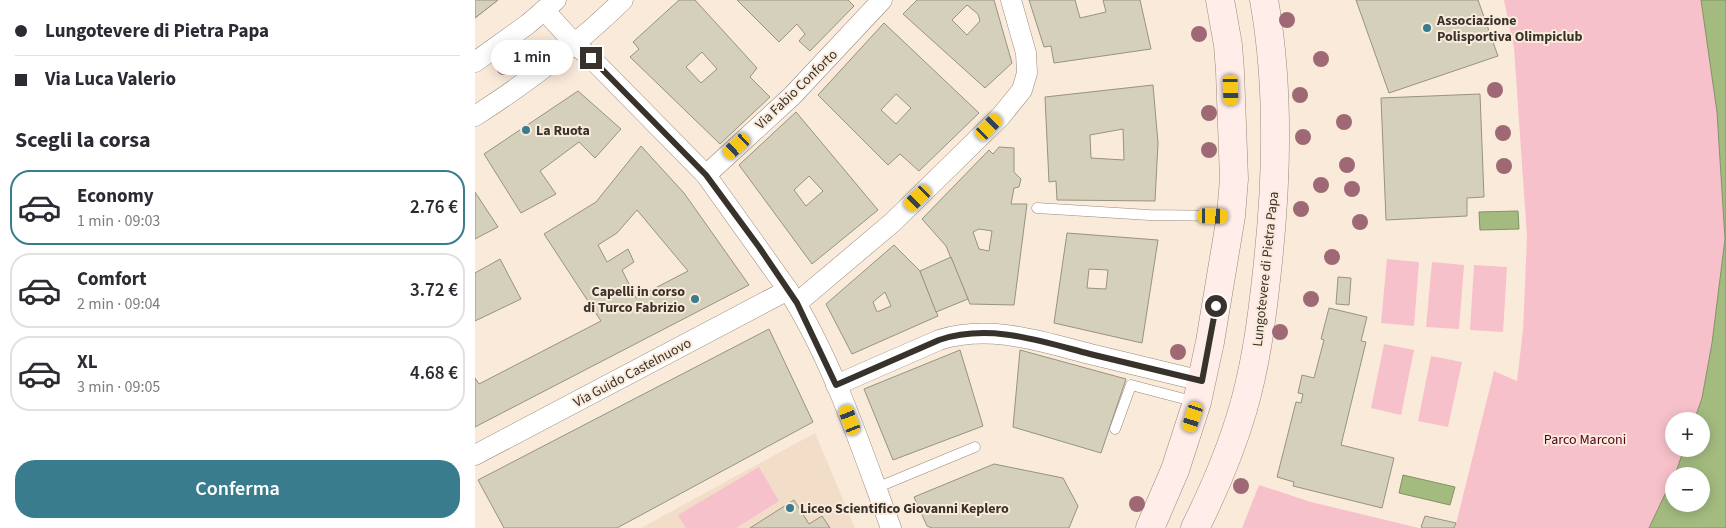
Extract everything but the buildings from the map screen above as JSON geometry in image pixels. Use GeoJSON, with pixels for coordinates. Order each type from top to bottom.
{"type":"FeatureCollection","features":[{"type":"Feature","properties":{"kind":"street"},"geometry":{"type":"LineString","coordinates":[[475,116],[541,71],[575,44],[623,0]]}},
{"type":"Feature","properties":{"kind":"street","name":"Via Fabio Conforto"},"geometry":{"type":"LineString","coordinates":[[706,175],[792,96],[882,0]]}},
{"type":"Feature","properties":{"kind":"street","name":"Via Guido Castelnuovo"},"geometry":{"type":"LineString","coordinates":[[475,455],[792,297],[893,222],[956,162],[1016,98],[1025,81],[1026,53],[1011,0]]}},
{"type":"Feature","properties":{"kind":"street"},"geometry":{"type":"LineString","coordinates":[[1150,528],[1175,470],[1199,392],[1231,216],[1234,179],[1230,71],[1227,37],[1220,0]]}},
{"type":"Feature","properties":{"kind":"street","name":"Lungotevere di Pietra Papa"},"geometry":{"type":"LineString","coordinates":[[1195,528],[1224,463],[1243,411],[1259,341],[1273,221],[1275,172],[1270,39],[1264,0]]}},
{"type":"Feature","properties":{"kind":"street"},"geometry":{"type":"LineString","coordinates":[[475,62],[550,5],[575,44],[706,175],[792,297],[836,385],[891,528]]}},
{"type":"Feature","properties":{"kind":"street"},"geometry":{"type":"LineString","coordinates":[[836,385],[939,340],[957,335],[984,332],[1025,338],[1199,392]]}},
{"type":"Feature","properties":{"kind":"lane"},"geometry":{"type":"LineString","coordinates":[[1037,208],[1149,215],[1231,216]]}},
{"type":"Feature","properties":{"kind":"lane"},"geometry":{"type":"LineString","coordinates":[[1115,429],[1131,385],[1199,392]]}},
{"type":"Feature","properties":{"kind":"lane"},"geometry":{"type":"LineString","coordinates":[[876,488],[975,446]]}},
{"type":"Feature","properties":{"kind":"shaded area"},"geometry":{"type":"Polygon","coordinates":[[[1701,0],[1726,0],[1726,528],[1649,528],[1665,494],[1665,512],[1710,512],[1710,467],[1678,467],[1681,457],[1710,457],[1710,412],[1697,412],[1702,398],[1712,343],[1725,239],[1717,112],[1701,0]]]}},
{"type":"Feature","properties":{"kind":"shaded area"},"geometry":{"type":"Polygon","coordinates":[[[1518,211],[1519,229],[1480,230],[1479,212],[1518,211]]]}},
{"type":"Feature","properties":{"kind":"shaded area"},"geometry":{"type":"Polygon","coordinates":[[[815,433],[855,528],[641,528],[815,433]]]}},
{"type":"Feature","properties":{"kind":"shaded area"},"geometry":{"type":"Polygon","coordinates":[[[1403,475],[1455,487],[1450,505],[1399,493],[1403,475]]]}},
{"type":"Feature","properties":{"kind":"green space","name":"Parco Marconi"},"geometry":{"type":"Polygon","coordinates":[[[1504,0],[1701,0],[1717,112],[1725,239],[1712,343],[1702,398],[1697,412],[1665,412],[1665,457],[1681,457],[1678,467],[1665,467],[1665,494],[1649,528],[1455,528],[1494,371],[1517,381],[1523,330],[1527,237],[1514,48],[1504,0]]]}},
{"type":"Feature","properties":{"kind":"green space"},"geometry":{"type":"Polygon","coordinates":[[[1387,259],[1419,262],[1414,326],[1381,323],[1387,259]]]}},
{"type":"Feature","properties":{"kind":"green space"},"geometry":{"type":"Polygon","coordinates":[[[1432,262],[1464,265],[1459,329],[1426,327],[1432,262]]]}},
{"type":"Feature","properties":{"kind":"green space"},"geometry":{"type":"Polygon","coordinates":[[[1474,265],[1507,267],[1503,332],[1470,330],[1474,265]]]}},
{"type":"Feature","properties":{"kind":"green space"},"geometry":{"type":"Polygon","coordinates":[[[1384,344],[1414,350],[1401,415],[1371,408],[1384,344]]]}},
{"type":"Feature","properties":{"kind":"green space"},"geometry":{"type":"Polygon","coordinates":[[[1431,356],[1462,362],[1448,427],[1418,421],[1431,356]]]}},
{"type":"Feature","properties":{"kind":"green space"},"geometry":{"type":"Polygon","coordinates":[[[759,467],[779,501],[736,528],[686,528],[678,515],[759,467]]]}},
{"type":"Feature","properties":{"kind":"green space"},"geometry":{"type":"Polygon","coordinates":[[[1259,485],[1311,502],[1419,528],[1242,528],[1259,485]]]}},
{"type":"Feature","properties":{"kind":"place","name":"Associazione Polisportiva Olimpiclub"},"geometry":{"type":"Point","coordinates":[1427,28]}},
{"type":"Feature","properties":{"kind":"place","name":"La Ruota"},"geometry":{"type":"Point","coordinates":[526,130]}},
{"type":"Feature","properties":{"kind":"place","name":"Capelli in corso di Turco Fabrizio"},"geometry":{"type":"Point","coordinates":[695,299]}},
{"type":"Feature","properties":{"kind":"place","name":"Liceo Scientifico Giovanni Keplero"},"geometry":{"type":"Point","coordinates":[790,508]}},
{"type":"Feature","properties":{"kind":"route"},"geometry":{"type":"LineString","coordinates":[[591,58],[706,175],[797,303],[836,385],[939,340],[957,335],[984,332],[1025,338],[1202,381],[1216,306]]}}]}
